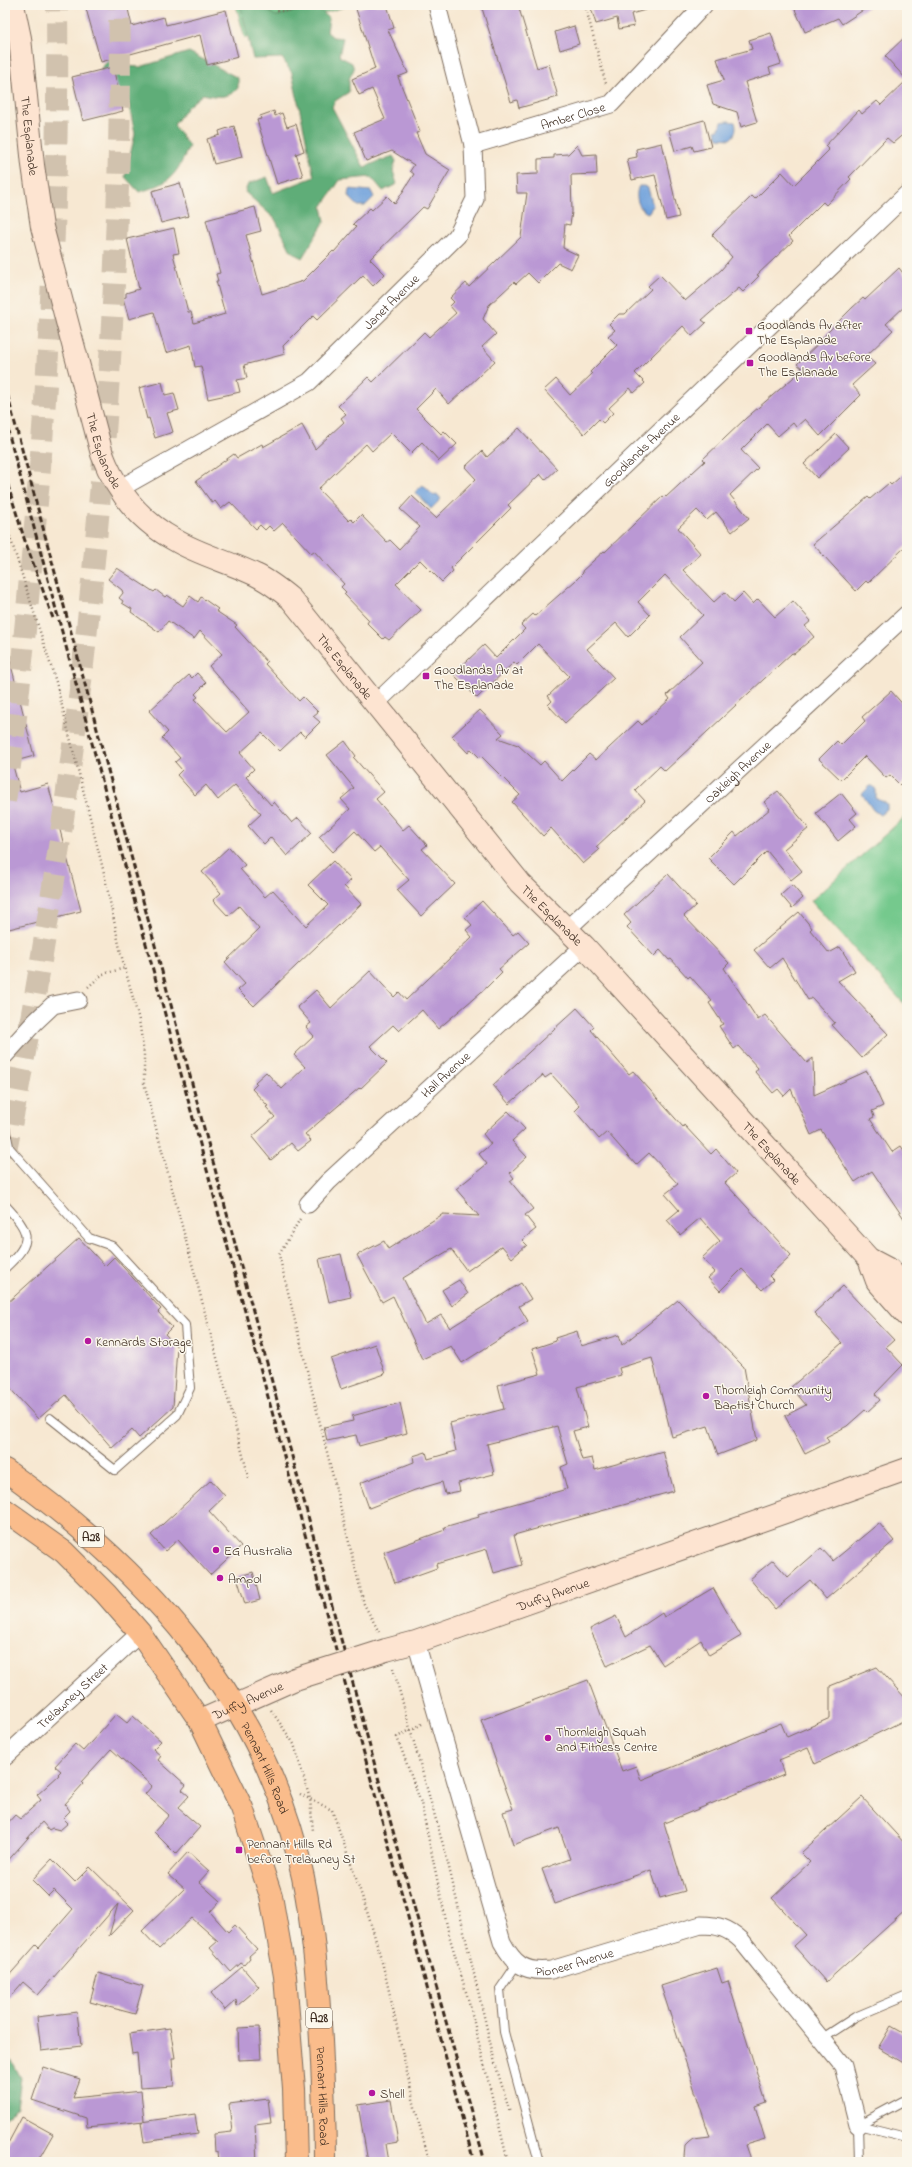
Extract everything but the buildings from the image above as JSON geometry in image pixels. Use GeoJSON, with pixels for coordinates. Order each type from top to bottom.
{"type":"FeatureCollection","features":[{"type":"Feature","properties":{"kind":"highway","name":"Pennant Hills Road"},"geometry":{"type":"LineString","coordinates":[[5,1470],[86,1532],[128,1571],[190,1638],[236,1705],[272,1781],[288,1823],[303,1875],[311,1920],[319,2007],[325,2162]]}},
{"type":"Feature","properties":{"kind":"highway","name":"A28"},"geometry":{"type":"LineString","coordinates":[[5,1510],[64,1552],[106,1594],[140,1633],[200,1721],[242,1808],[271,1896],[285,1976],[294,2089],[296,2162]]}},
{"type":"Feature","properties":{"kind":"main road","name":"The Esplanade"},"geometry":{"type":"LineString","coordinates":[[12,5],[20,38],[33,165],[44,233],[102,454],[109,473],[119,490],[144,518],[175,540],[257,575],[285,594],[300,608],[375,704],[520,883],[584,946],[869,1259],[890,1270],[907,1289]]}},
{"type":"Feature","properties":{"kind":"main road","name":"The Esplanade"},"geometry":{"type":"LineString","coordinates":[[869,1259],[877,1281],[907,1315]]}},
{"type":"Feature","properties":{"kind":"main road","name":"Duffy Avenue"},"geometry":{"type":"LineString","coordinates":[[200,1721],[295,1679],[416,1642],[907,1468]]}},
{"type":"Feature","properties":{"kind":"street","name":"Janet Avenue"},"geometry":{"type":"LineString","coordinates":[[119,490],[141,476],[294,393],[309,382],[457,236],[475,199],[473,145],[437,5]]}},
{"type":"Feature","properties":{"kind":"street","name":"Amber Close"},"geometry":{"type":"LineString","coordinates":[[473,145],[611,104],[704,5]]}},
{"type":"Feature","properties":{"kind":"street","name":"Goodlands Avenue"},"geometry":{"type":"LineString","coordinates":[[375,704],[907,194]]}},
{"type":"Feature","properties":{"kind":"street","name":"Oakleigh Avenue"},"geometry":{"type":"LineString","coordinates":[[567,929],[907,614]]}},
{"type":"Feature","properties":{"kind":"street","name":"Hall Avenue"},"geometry":{"type":"LineString","coordinates":[[308,1204],[328,1182],[584,946]]}},
{"type":"Feature","properties":{"kind":"street"},"geometry":{"type":"LineString","coordinates":[[5,1055],[35,1022],[53,1005],[78,1000]]}},
{"type":"Feature","properties":{"kind":"street","name":"Trelawney Street"},"geometry":{"type":"LineString","coordinates":[[5,1757],[140,1633]]}},
{"type":"Feature","properties":{"kind":"street","name":"Pioneer Avenue"},"geometry":{"type":"LineString","coordinates":[[416,1642],[502,1942],[509,1955],[517,1964],[537,1972],[550,1970],[701,1925],[714,1925],[725,1928],[741,1940],[843,2066],[858,2125]]}},
{"type":"Feature","properties":{"kind":"lane"},"geometry":{"type":"LineString","coordinates":[[5,1127],[6,1146],[89,1238],[112,1246],[185,1325],[190,1388],[176,1415],[115,1470],[50,1418]]}},
{"type":"Feature","properties":{"kind":"lane"},"geometry":{"type":"LineString","coordinates":[[5,1205],[23,1225],[27,1237],[22,1250],[5,1268]]}},
{"type":"Feature","properties":{"kind":"lane"},"geometry":{"type":"LineString","coordinates":[[517,1964],[500,1989],[504,2032],[540,2162]]}},
{"type":"Feature","properties":{"kind":"lane"},"geometry":{"type":"LineString","coordinates":[[821,2039],[855,2017],[907,1995]]}},
{"type":"Feature","properties":{"kind":"lane"},"geometry":{"type":"LineString","coordinates":[[858,2125],[907,2100]]}},
{"type":"Feature","properties":{"kind":"lane"},"geometry":{"type":"LineString","coordinates":[[858,2125],[907,2137]]}},
{"type":"Feature","properties":{"kind":"lane"},"geometry":{"type":"LineString","coordinates":[[858,2125],[859,2162]]}},
{"type":"Feature","properties":{"kind":"path"},"geometry":{"type":"LineString","coordinates":[[272,5],[277,11],[287,11],[305,5]]}},
{"type":"Feature","properties":{"kind":"path"},"geometry":{"type":"LineString","coordinates":[[585,5],[611,104]]}},
{"type":"Feature","properties":{"kind":"path"},"geometry":{"type":"LineString","coordinates":[[5,521],[56,682],[139,1020],[144,1054],[144,1083],[249,1478]]}},
{"type":"Feature","properties":{"kind":"path"},"geometry":{"type":"LineString","coordinates":[[78,1000],[89,984],[103,974],[125,968]]}},
{"type":"Feature","properties":{"kind":"path"},"geometry":{"type":"LineString","coordinates":[[308,1204],[279,1255],[364,1604],[387,1650],[411,1730],[447,1859],[495,2063],[512,2116]]}},
{"type":"Feature","properties":{"kind":"path"},"geometry":{"type":"LineString","coordinates":[[437,1716],[397,1737],[421,1803],[449,1935],[469,2002],[508,2162]]}},
{"type":"Feature","properties":{"kind":"path"},"geometry":{"type":"LineString","coordinates":[[272,1781],[332,1810],[356,1875],[385,1973],[420,2131],[430,2162]]}},
{"type":"Feature","properties":{"kind":"green space"},"geometry":{"type":"Polygon","coordinates":[[[236,5],[350,5],[245,38],[236,5]]]}},
{"type":"Feature","properties":{"kind":"green space"},"geometry":{"type":"Polygon","coordinates":[[[240,5],[258,5],[276,16],[315,6],[329,18],[327,32],[333,37],[343,38],[339,56],[352,63],[354,69],[349,79],[349,92],[335,101],[332,107],[364,167],[393,156],[396,161],[393,171],[397,184],[383,191],[371,177],[340,180],[322,207],[325,221],[302,258],[291,251],[275,219],[245,192],[248,184],[267,177],[273,193],[314,177],[292,73],[282,58],[253,59],[240,5]]]}},
{"type":"Feature","properties":{"kind":"green space"},"geometry":{"type":"Polygon","coordinates":[[[189,52],[238,78],[238,88],[226,96],[203,94],[188,106],[174,125],[189,146],[180,165],[171,177],[165,181],[150,189],[139,192],[125,177],[135,134],[128,100],[113,92],[101,77],[101,68],[110,59],[125,66],[140,67],[189,52]]]}},
{"type":"Feature","properties":{"kind":"green space"},"geometry":{"type":"Polygon","coordinates":[[[907,815],[907,1007],[811,901],[907,815]]]}},
{"type":"Feature","properties":{"kind":"green space"},"geometry":{"type":"Polygon","coordinates":[[[5,2052],[9,2055],[21,2078],[17,2107],[5,2119],[5,2052]]]}},
{"type":"Feature","properties":{"kind":"water"},"geometry":{"type":"Polygon","coordinates":[[[722,122],[735,122],[736,129],[734,136],[730,139],[718,138],[715,130],[719,129],[722,122]]]}},
{"type":"Feature","properties":{"kind":"water"},"geometry":{"type":"Polygon","coordinates":[[[639,186],[648,188],[653,206],[648,213],[639,206],[637,194],[639,186]]]}},
{"type":"Feature","properties":{"kind":"water"},"geometry":{"type":"Polygon","coordinates":[[[349,189],[371,191],[374,197],[365,206],[358,206],[348,196],[349,189]]]}},
{"type":"Feature","properties":{"kind":"water"},"geometry":{"type":"Polygon","coordinates":[[[423,485],[434,496],[437,494],[441,499],[431,509],[415,492],[423,485]]]}},
{"type":"Feature","properties":{"kind":"water"},"geometry":{"type":"Polygon","coordinates":[[[870,786],[873,786],[876,790],[876,798],[887,804],[887,809],[880,815],[873,810],[862,794],[870,786]]]}},
{"type":"Feature","properties":{"kind":"tunnel"},"geometry":{"type":"LineString","coordinates":[[5,801],[25,634],[43,435],[54,220],[57,5]]}},
{"type":"Feature","properties":{"kind":"tunnel"},"geometry":{"type":"LineString","coordinates":[[5,1156],[42,954],[58,853],[85,650],[104,445],[111,343],[118,174],[120,47],[119,5]]}},
{"type":"Feature","properties":{"kind":"railway"},"geometry":{"type":"LineString","coordinates":[[5,386],[378,1777],[485,2162]]}},
{"type":"Feature","properties":{"kind":"railway"},"geometry":{"type":"LineString","coordinates":[[5,420],[474,2162]]}},
{"type":"Feature","properties":{"kind":"railway"},"geometry":{"type":"LineString","coordinates":[[5,476],[24,538],[54,621]]}},
{"type":"Feature","properties":{"kind":"place","name":"Goodlands Av after The Esplanade"},"geometry":{"type":"Point","coordinates":[749,331]}},
{"type":"Feature","properties":{"kind":"place","name":"Goodlands Av before The Esplanade"},"geometry":{"type":"Point","coordinates":[750,363]}},
{"type":"Feature","properties":{"kind":"place","name":"Goodlands Av at The Esplanade"},"geometry":{"type":"Point","coordinates":[426,676]}},
{"type":"Feature","properties":{"kind":"place","name":"Kennards Storage"},"geometry":{"type":"Point","coordinates":[88,1341]}},
{"type":"Feature","properties":{"kind":"place","name":"Thornleigh Community Baptist Church"},"geometry":{"type":"Point","coordinates":[706,1396]}},
{"type":"Feature","properties":{"kind":"place","name":"EG Australia"},"geometry":{"type":"Point","coordinates":[216,1550]}},
{"type":"Feature","properties":{"kind":"place","name":"Ampol"},"geometry":{"type":"Point","coordinates":[220,1578]}},
{"type":"Feature","properties":{"kind":"place","name":"Thornleigh Squah and Fitness Centre"},"geometry":{"type":"Point","coordinates":[548,1738]}},
{"type":"Feature","properties":{"kind":"place","name":"Pennant Hills Rd before Trelawney St"},"geometry":{"type":"Point","coordinates":[239,1850]}},
{"type":"Feature","properties":{"kind":"place","name":"Shell"},"geometry":{"type":"Point","coordinates":[372,2093]}}]}
